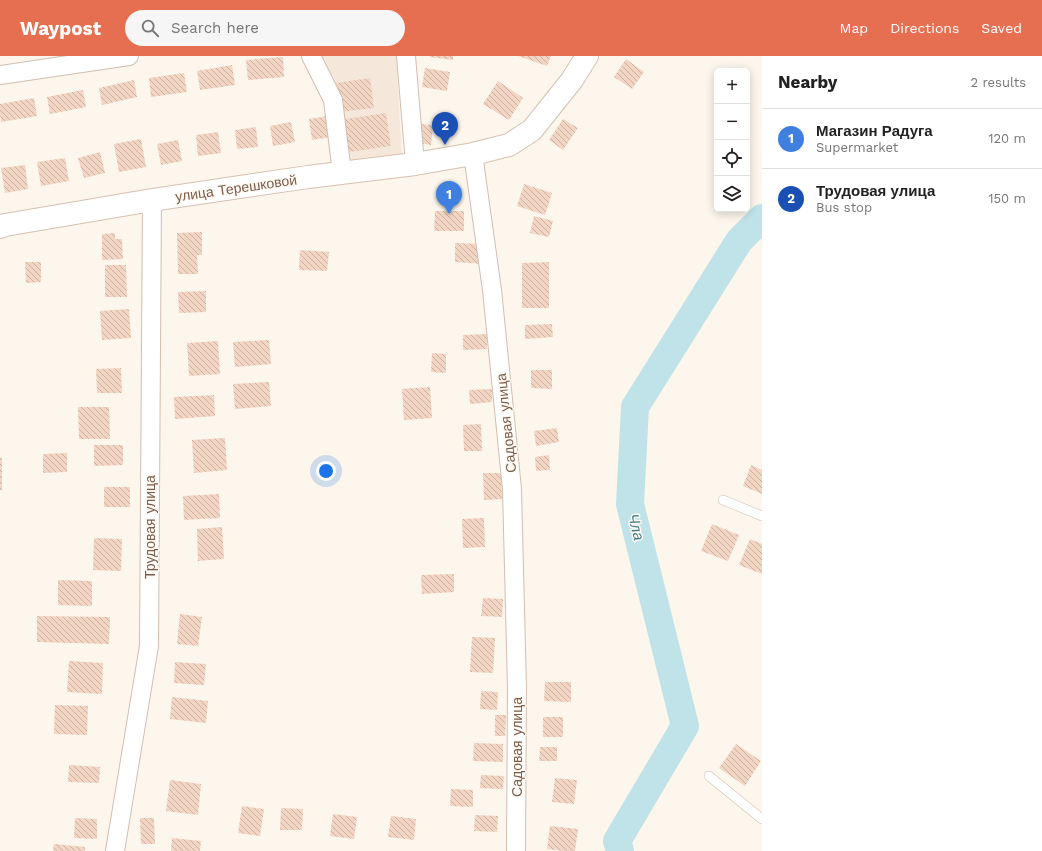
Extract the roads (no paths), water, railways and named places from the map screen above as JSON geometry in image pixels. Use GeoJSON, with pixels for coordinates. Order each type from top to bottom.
{"type":"FeatureCollection","features":[{"type":"Feature","properties":{"kind":"street"},"geometry":{"type":"LineString","coordinates":[[0,75],[129,56]]}},
{"type":"Feature","properties":{"kind":"street"},"geometry":{"type":"LineString","coordinates":[[311,56],[333,100],[342,173]]}},
{"type":"Feature","properties":{"kind":"street"},"geometry":{"type":"LineString","coordinates":[[406,56],[415,164]]}},
{"type":"Feature","properties":{"kind":"street"},"geometry":{"type":"LineString","coordinates":[[473,154],[508,146],[532,130],[572,80],[587,56]]}},
{"type":"Feature","properties":{"kind":"street","name":"улица Терешковой"},"geometry":{"type":"LineString","coordinates":[[0,228],[5,225],[152,200],[415,164],[473,154]]}},
{"type":"Feature","properties":{"kind":"street","name":"Садовая улица"},"geometry":{"type":"LineString","coordinates":[[473,154],[492,290],[512,489],[517,688],[516,851]]}},
{"type":"Feature","properties":{"kind":"street","name":"Трудовая улица"},"geometry":{"type":"LineString","coordinates":[[115,851],[149,646],[152,200]]}},
{"type":"Feature","properties":{"kind":"lane"},"geometry":{"type":"LineString","coordinates":[[723,500],[762,516]]}},
{"type":"Feature","properties":{"kind":"lane"},"geometry":{"type":"LineString","coordinates":[[708,776],[762,819]]}},
{"type":"Feature","properties":{"kind":"waterway","name":"Чла"},"geometry":{"type":"LineString","coordinates":[[620,851],[617,841],[685,726],[630,504],[635,407],[739,241],[762,218]]}},
{"type":"Feature","properties":{"kind":"place","name":"Трудовая улица"},"geometry":{"type":"Point","coordinates":[445,145]}},
{"type":"Feature","properties":{"kind":"place","name":"Магазин Радуга"},"geometry":{"type":"Point","coordinates":[449,214]}}]}
